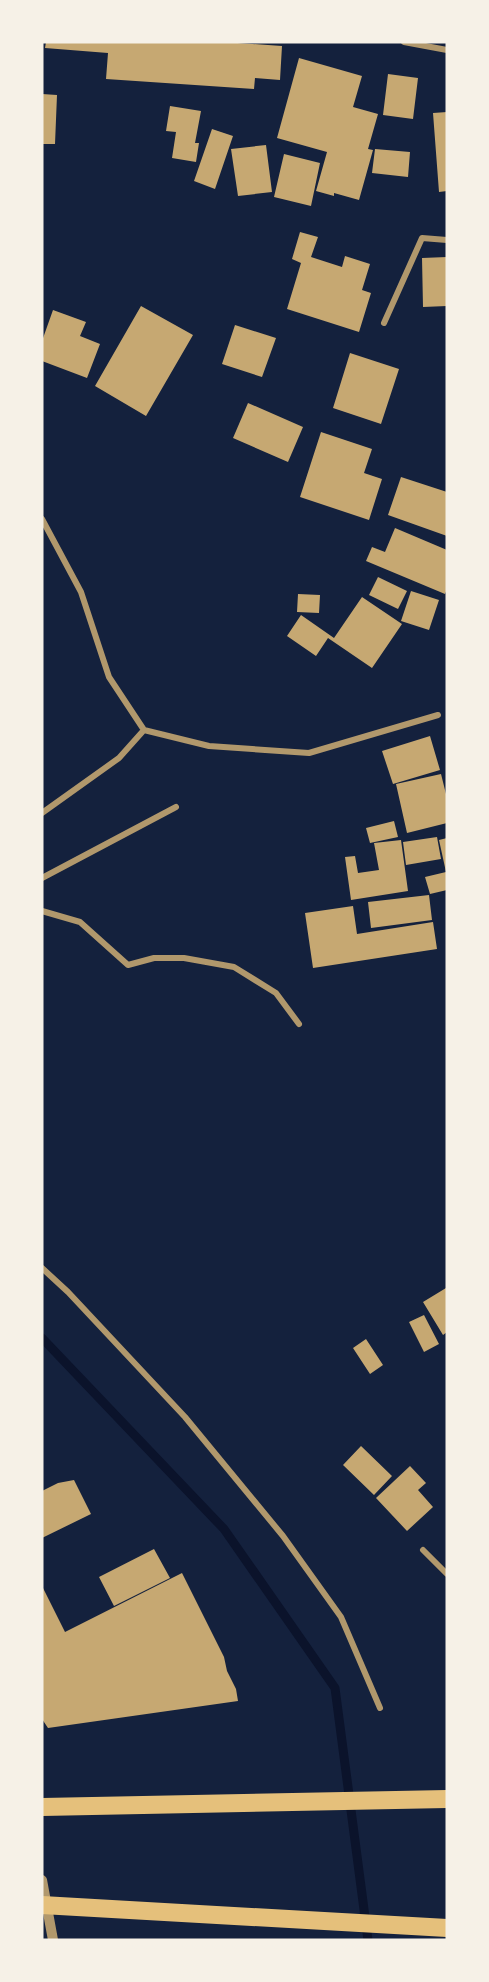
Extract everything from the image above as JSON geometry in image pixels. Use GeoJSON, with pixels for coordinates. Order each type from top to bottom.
{"type":"FeatureCollection","features":[{"type":"Feature","properties":{"kind":"highway"},"geometry":{"type":"LineString","coordinates":[[42,1807],[447,1799]]}},
{"type":"Feature","properties":{"kind":"highway"},"geometry":{"type":"LineString","coordinates":[[42,1905],[447,1928]]}},
{"type":"Feature","properties":{"kind":"street"},"geometry":{"type":"LineString","coordinates":[[404,42],[447,50]]}},
{"type":"Feature","properties":{"kind":"street"},"geometry":{"type":"LineString","coordinates":[[384,323],[422,238],[447,240]]}},
{"type":"Feature","properties":{"kind":"street"},"geometry":{"type":"LineString","coordinates":[[42,519],[81,592],[110,676],[144,730],[209,746],[309,753],[438,715]]}},
{"type":"Feature","properties":{"kind":"street"},"geometry":{"type":"LineString","coordinates":[[42,813],[119,758],[144,730]]}},
{"type":"Feature","properties":{"kind":"street"},"geometry":{"type":"LineString","coordinates":[[42,878],[176,807]]}},
{"type":"Feature","properties":{"kind":"street"},"geometry":{"type":"LineString","coordinates":[[42,911],[80,922],[128,965],[154,958],[184,958],[234,967],[276,993],[299,1024]]}},
{"type":"Feature","properties":{"kind":"street"},"geometry":{"type":"LineString","coordinates":[[42,1268],[185,1417],[283,1536],[341,1617],[380,1708]]}},
{"type":"Feature","properties":{"kind":"street"},"geometry":{"type":"LineString","coordinates":[[423,1550],[447,1574]]}},
{"type":"Feature","properties":{"kind":"street"},"geometry":{"type":"LineString","coordinates":[[42,1880],[53,1940]]}},
{"type":"Feature","properties":{"kind":"building"},"geometry":{"type":"Polygon","coordinates":[[[46,42],[223,42],[282,46],[280,80],[255,78],[254,89],[106,79],[108,53],[45,48],[46,42]]]}},
{"type":"Feature","properties":{"kind":"building"},"geometry":{"type":"Polygon","coordinates":[[[299,58],[362,76],[353,107],[378,114],[368,149],[373,150],[359,200],[316,191],[327,152],[277,138],[299,58]]]}},
{"type":"Feature","properties":{"kind":"building"},"geometry":{"type":"Polygon","coordinates":[[[388,74],[418,78],[413,119],[383,115],[388,74]]]}},
{"type":"Feature","properties":{"kind":"building"},"geometry":{"type":"Polygon","coordinates":[[[42,94],[57,95],[55,144],[42,144],[42,94]]]}},
{"type":"Feature","properties":{"kind":"building"},"geometry":{"type":"Polygon","coordinates":[[[170,106],[201,111],[195,143],[199,143],[196,162],[172,158],[176,132],[166,131],[170,106]]]}},
{"type":"Feature","properties":{"kind":"building"},"geometry":{"type":"Polygon","coordinates":[[[447,112],[447,191],[439,192],[433,113],[447,112]]]}},
{"type":"Feature","properties":{"kind":"building"},"geometry":{"type":"Polygon","coordinates":[[[212,129],[233,136],[215,189],[194,181],[212,129]]]}},
{"type":"Feature","properties":{"kind":"building"},"geometry":{"type":"Polygon","coordinates":[[[266,145],[272,192],[238,196],[231,149],[266,145]]]}},
{"type":"Feature","properties":{"kind":"building"},"geometry":{"type":"Polygon","coordinates":[[[375,149],[410,152],[408,177],[372,173],[375,149]]]}},
{"type":"Feature","properties":{"kind":"building"},"geometry":{"type":"Polygon","coordinates":[[[284,154],[320,163],[311,206],[274,197],[284,154]]]}},
{"type":"Feature","properties":{"kind":"building"},"geometry":{"type":"Polygon","coordinates":[[[300,232],[318,237],[311,257],[342,267],[345,256],[370,264],[362,290],[371,293],[359,332],[287,309],[301,263],[292,259],[300,232]]]}},
{"type":"Feature","properties":{"kind":"building"},"geometry":{"type":"Polygon","coordinates":[[[447,257],[447,306],[423,307],[422,258],[447,257]]]}},
{"type":"Feature","properties":{"kind":"building"},"geometry":{"type":"Polygon","coordinates":[[[141,306],[193,335],[146,416],[95,386],[141,306]]]}},
{"type":"Feature","properties":{"kind":"building"},"geometry":{"type":"Polygon","coordinates":[[[53,310],[86,322],[80,336],[100,344],[87,378],[42,361],[42,341],[53,310]]]}},
{"type":"Feature","properties":{"kind":"building"},"geometry":{"type":"Polygon","coordinates":[[[235,325],[276,338],[262,377],[222,364],[235,325]]]}},
{"type":"Feature","properties":{"kind":"building"},"geometry":{"type":"Polygon","coordinates":[[[350,353],[399,369],[381,424],[333,408],[350,353]]]}},
{"type":"Feature","properties":{"kind":"building"},"geometry":{"type":"Polygon","coordinates":[[[248,403],[303,427],[288,462],[233,438],[248,403]]]}},
{"type":"Feature","properties":{"kind":"building"},"geometry":{"type":"Polygon","coordinates":[[[321,432],[372,449],[364,473],[382,479],[369,520],[300,497],[321,432]]]}},
{"type":"Feature","properties":{"kind":"building"},"geometry":{"type":"Polygon","coordinates":[[[401,477],[447,492],[447,536],[388,515],[401,477]]]}},
{"type":"Feature","properties":{"kind":"building"},"geometry":{"type":"Polygon","coordinates":[[[395,528],[447,550],[445,594],[366,561],[372,547],[385,552],[395,528]]]}},
{"type":"Feature","properties":{"kind":"building"},"geometry":{"type":"Polygon","coordinates":[[[378,577],[407,591],[398,609],[369,595],[378,577]]]}},
{"type":"Feature","properties":{"kind":"building"},"geometry":{"type":"Polygon","coordinates":[[[411,591],[439,600],[429,630],[401,621],[411,591]]]}},
{"type":"Feature","properties":{"kind":"building"},"geometry":{"type":"Polygon","coordinates":[[[298,594],[320,595],[319,613],[297,612],[298,594]]]}},
{"type":"Feature","properties":{"kind":"building"},"geometry":{"type":"Polygon","coordinates":[[[362,597],[402,624],[372,668],[328,638],[316,656],[287,636],[301,615],[334,638],[362,597]]]}},
{"type":"Feature","properties":{"kind":"building"},"geometry":{"type":"Polygon","coordinates":[[[430,736],[440,770],[393,784],[382,751],[430,736]]]}},
{"type":"Feature","properties":{"kind":"building"},"geometry":{"type":"Polygon","coordinates":[[[441,774],[447,798],[447,823],[407,833],[396,784],[441,774]]]}},
{"type":"Feature","properties":{"kind":"building"},"geometry":{"type":"Polygon","coordinates":[[[394,821],[398,837],[370,843],[366,828],[394,821]]]}},
{"type":"Feature","properties":{"kind":"building"},"geometry":{"type":"Polygon","coordinates":[[[437,837],[441,859],[406,865],[403,842],[437,837]]]}},
{"type":"Feature","properties":{"kind":"building"},"geometry":{"type":"Polygon","coordinates":[[[447,838],[447,890],[430,894],[425,877],[446,872],[439,840],[447,838]]]}},
{"type":"Feature","properties":{"kind":"building"},"geometry":{"type":"Polygon","coordinates":[[[401,840],[408,891],[351,900],[345,857],[355,856],[358,873],[379,870],[374,843],[401,840]]]}},
{"type":"Feature","properties":{"kind":"building"},"geometry":{"type":"Polygon","coordinates":[[[429,895],[432,920],[371,928],[368,902],[429,895]]]}},
{"type":"Feature","properties":{"kind":"building"},"geometry":{"type":"Polygon","coordinates":[[[353,906],[357,934],[433,922],[437,949],[313,968],[305,913],[353,906]]]}},
{"type":"Feature","properties":{"kind":"building"},"geometry":{"type":"Polygon","coordinates":[[[446,1288],[447,1332],[443,1335],[423,1302],[446,1288]]]}},
{"type":"Feature","properties":{"kind":"building"},"geometry":{"type":"Polygon","coordinates":[[[424,1315],[439,1344],[424,1352],[409,1322],[424,1315]]]}},
{"type":"Feature","properties":{"kind":"building"},"geometry":{"type":"Polygon","coordinates":[[[366,1339],[383,1365],[370,1374],[353,1348],[366,1339]]]}},
{"type":"Feature","properties":{"kind":"building"},"geometry":{"type":"Polygon","coordinates":[[[361,1446],[392,1476],[374,1495],[343,1465],[361,1446]]]}},
{"type":"Feature","properties":{"kind":"building"},"geometry":{"type":"Polygon","coordinates":[[[410,1466],[426,1483],[418,1490],[433,1507],[407,1531],[376,1498],[410,1466]]]}},
{"type":"Feature","properties":{"kind":"building"},"geometry":{"type":"Polygon","coordinates":[[[74,1480],[91,1514],[42,1538],[42,1491],[58,1483],[74,1480]]]}},
{"type":"Feature","properties":{"kind":"building"},"geometry":{"type":"Polygon","coordinates":[[[154,1549],[170,1578],[114,1606],[99,1577],[154,1549]]]}},
{"type":"Feature","properties":{"kind":"building"},"geometry":{"type":"Polygon","coordinates":[[[182,1573],[224,1657],[238,1701],[48,1728],[42,1719],[42,1586],[65,1632],[182,1573]]]}},
{"type":"Feature","properties":{"kind":"waterway"},"geometry":{"type":"LineString","coordinates":[[42,1338],[224,1529],[335,1688],[368,1940]]}}]}
